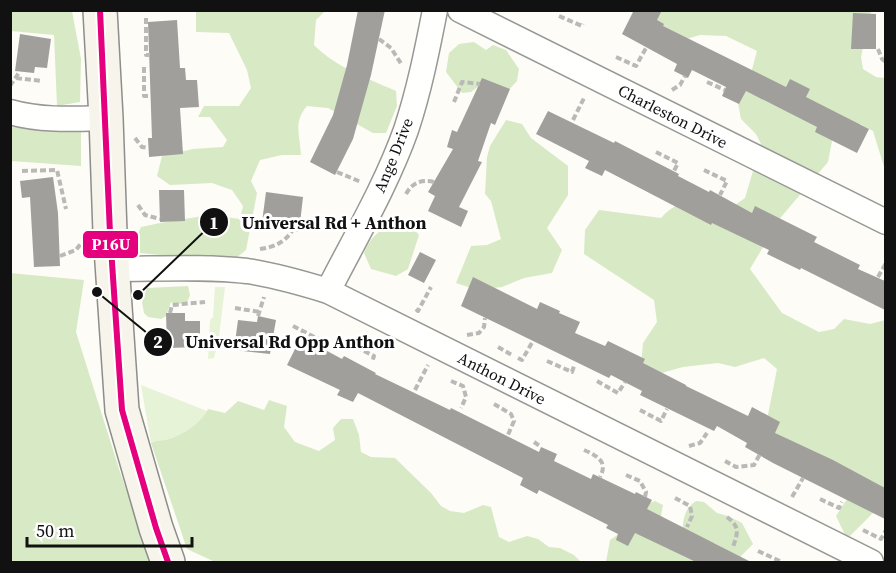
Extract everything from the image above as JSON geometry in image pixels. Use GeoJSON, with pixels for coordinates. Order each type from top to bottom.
{"type":"FeatureCollection","features":[{"type":"Feature","properties":{"kind":"street"},"geometry":{"type":"LineString","coordinates":[[100,10],[112,269],[122,410],[168,562]]}},
{"type":"Feature","properties":{"kind":"street","name":"Ange Drive"},"geometry":{"type":"LineString","coordinates":[[328,291],[391,168],[406,130],[423,74],[435,10]]}},
{"type":"Feature","properties":{"kind":"street","name":"Charleston Drive"},"geometry":{"type":"LineString","coordinates":[[460,10],[885,222]]}},
{"type":"Feature","properties":{"kind":"street"},"geometry":{"type":"LineString","coordinates":[[10,112],[61,119],[106,118]]}},
{"type":"Feature","properties":{"kind":"street","name":"Anthon Drive"},"geometry":{"type":"LineString","coordinates":[[112,269],[213,268],[246,271],[296,281],[328,291],[871,562]]}},
{"type":"Feature","properties":{"kind":"path"},"geometry":{"type":"LineString","coordinates":[[559,16],[582,26],[583,24]]}},
{"type":"Feature","properties":{"kind":"path"},"geometry":{"type":"LineString","coordinates":[[146,18],[146,55],[150,55]]}},
{"type":"Feature","properties":{"kind":"path"},"geometry":{"type":"LineString","coordinates":[[616,57],[636,66],[646,48]]}},
{"type":"Feature","properties":{"kind":"path"},"geometry":{"type":"LineString","coordinates":[[885,51],[878,51],[885,62]]}},
{"type":"Feature","properties":{"kind":"path"},"geometry":{"type":"LineString","coordinates":[[144,67],[144,96],[150,96]]}},
{"type":"Feature","properties":{"kind":"path"},"geometry":{"type":"LineString","coordinates":[[10,86],[20,71]]}},
{"type":"Feature","properties":{"kind":"path"},"geometry":{"type":"LineString","coordinates":[[670,91],[675,90],[685,76]]}},
{"type":"Feature","properties":{"kind":"path"},"geometry":{"type":"LineString","coordinates":[[16,78],[42,81]]}},
{"type":"Feature","properties":{"kind":"path"},"geometry":{"type":"LineString","coordinates":[[454,102],[462,82],[480,84]]}},
{"type":"Feature","properties":{"kind":"path"},"geometry":{"type":"LineString","coordinates":[[708,82],[725,90]]}},
{"type":"Feature","properties":{"kind":"path"},"geometry":{"type":"LineString","coordinates":[[573,120],[584,98],[576,94]]}},
{"type":"Feature","properties":{"kind":"path"},"geometry":{"type":"LineString","coordinates":[[656,152],[678,163],[674,171]]}},
{"type":"Feature","properties":{"kind":"path"},"geometry":{"type":"LineString","coordinates":[[22,171],[57,170],[66,209]]}},
{"type":"Feature","properties":{"kind":"path"},"geometry":{"type":"LineString","coordinates":[[704,170],[727,181],[720,195]]}},
{"type":"Feature","properties":{"kind":"path"},"geometry":{"type":"LineString","coordinates":[[406,194],[413,184],[422,181],[434,182]]}},
{"type":"Feature","properties":{"kind":"path"},"geometry":{"type":"LineString","coordinates":[[135,199],[140,211],[145,215],[160,219]]}},
{"type":"Feature","properties":{"kind":"path"},"geometry":{"type":"LineString","coordinates":[[258,249],[271,247],[281,242],[292,231]]}},
{"type":"Feature","properties":{"kind":"path"},"geometry":{"type":"LineString","coordinates":[[60,256],[81,246],[83,235]]}},
{"type":"Feature","properties":{"kind":"path"},"geometry":{"type":"LineString","coordinates":[[878,277],[885,263]]}},
{"type":"Feature","properties":{"kind":"path"},"geometry":{"type":"LineString","coordinates":[[411,307],[418,310],[431,287]]}},
{"type":"Feature","properties":{"kind":"path"},"geometry":{"type":"LineString","coordinates":[[170,313],[172,305],[205,302]]}},
{"type":"Feature","properties":{"kind":"path"},"geometry":{"type":"LineString","coordinates":[[235,308],[260,312]]}},
{"type":"Feature","properties":{"kind":"path"},"geometry":{"type":"LineString","coordinates":[[465,336],[479,333],[484,327],[485,318]]}},
{"type":"Feature","properties":{"kind":"path"},"geometry":{"type":"LineString","coordinates":[[293,326],[328,344],[325,350]]}},
{"type":"Feature","properties":{"kind":"path"},"geometry":{"type":"LineString","coordinates":[[498,347],[522,360],[533,341]]}},
{"type":"Feature","properties":{"kind":"path"},"geometry":{"type":"LineString","coordinates":[[356,346],[374,356],[372,362]]}},
{"type":"Feature","properties":{"kind":"path"},"geometry":{"type":"LineString","coordinates":[[548,361],[572,372],[574,366]]}},
{"type":"Feature","properties":{"kind":"path"},"geometry":{"type":"LineString","coordinates":[[451,381],[463,386],[466,397],[461,408]]}},
{"type":"Feature","properties":{"kind":"path"},"geometry":{"type":"LineString","coordinates":[[597,381],[618,393],[625,382]]}},
{"type":"Feature","properties":{"kind":"path"},"geometry":{"type":"LineString","coordinates":[[494,404],[512,414],[514,421],[507,437]]}},
{"type":"Feature","properties":{"kind":"path"},"geometry":{"type":"LineString","coordinates":[[640,410],[661,421],[667,409]]}},
{"type":"Feature","properties":{"kind":"path"},"geometry":{"type":"LineString","coordinates":[[682,446],[700,443],[707,433]]}},
{"type":"Feature","properties":{"kind":"path"},"geometry":{"type":"LineString","coordinates":[[534,442],[541,447]]}},
{"type":"Feature","properties":{"kind":"path"},"geometry":{"type":"LineString","coordinates":[[584,450],[597,456],[603,463],[600,477]]}},
{"type":"Feature","properties":{"kind":"path"},"geometry":{"type":"LineString","coordinates":[[725,461],[736,467],[754,465],[760,454]]}},
{"type":"Feature","properties":{"kind":"path"},"geometry":{"type":"LineString","coordinates":[[626,475],[640,482],[646,492],[645,497]]}},
{"type":"Feature","properties":{"kind":"path"},"geometry":{"type":"LineString","coordinates":[[786,494],[793,497],[804,478]]}},
{"type":"Feature","properties":{"kind":"path"},"geometry":{"type":"LineString","coordinates":[[675,498],[690,506],[692,516],[687,527]]}},
{"type":"Feature","properties":{"kind":"path"},"geometry":{"type":"LineString","coordinates":[[820,499],[839,508],[842,502]]}},
{"type":"Feature","properties":{"kind":"path"},"geometry":{"type":"LineString","coordinates":[[724,515],[734,523],[738,532],[733,547]]}},
{"type":"Feature","properties":{"kind":"path"},"geometry":{"type":"LineString","coordinates":[[861,529],[881,538],[885,530]]}},
{"type":"Feature","properties":{"kind":"path"},"geometry":{"type":"LineString","coordinates":[[758,551],[782,562]]}},
{"type":"Feature","properties":{"kind":"green space"},"geometry":{"type":"Polygon","coordinates":[[[10,11],[72,11],[81,59],[80,102],[57,106],[54,35],[11,31],[10,11]]]}},
{"type":"Feature","properties":{"kind":"green space"},"geometry":{"type":"Polygon","coordinates":[[[196,11],[325,11],[316,20],[314,45],[342,66],[396,91],[397,106],[386,133],[373,133],[328,108],[307,106],[299,123],[301,155],[282,155],[260,160],[251,181],[257,193],[246,250],[231,262],[140,253],[135,241],[141,227],[160,223],[209,215],[240,219],[243,206],[232,190],[212,183],[170,185],[157,176],[162,156],[193,149],[223,147],[227,140],[210,117],[198,117],[204,106],[239,106],[251,88],[247,70],[229,33],[196,32],[196,11]]]}},
{"type":"Feature","properties":{"kind":"green space"},"geometry":{"type":"Polygon","coordinates":[[[659,11],[871,11],[861,57],[863,69],[876,77],[885,78],[885,170],[873,131],[860,124],[833,136],[828,162],[781,217],[750,269],[782,313],[819,332],[834,329],[844,319],[870,324],[885,320],[885,501],[847,539],[836,516],[849,496],[763,440],[777,369],[764,358],[735,367],[718,363],[683,367],[658,374],[641,366],[643,343],[657,322],[654,300],[584,254],[585,230],[599,210],[661,218],[676,206],[690,202],[722,214],[745,198],[761,144],[756,134],[741,119],[737,98],[751,73],[757,51],[726,36],[700,35],[669,44],[654,33],[659,11]]]}},
{"type":"Feature","properties":{"kind":"green space"},"geometry":{"type":"Polygon","coordinates":[[[474,42],[486,50],[493,45],[506,50],[519,69],[517,81],[503,96],[479,86],[471,92],[462,93],[446,72],[449,53],[459,44],[474,42]]]}},
{"type":"Feature","properties":{"kind":"green space"},"geometry":{"type":"Polygon","coordinates":[[[506,120],[522,124],[531,138],[568,166],[568,195],[547,228],[562,250],[552,273],[524,278],[502,287],[477,290],[456,283],[471,246],[487,245],[501,239],[491,201],[485,194],[487,157],[490,146],[506,120]]]}},
{"type":"Feature","properties":{"kind":"green space"},"geometry":{"type":"Polygon","coordinates":[[[10,127],[81,131],[81,166],[11,161],[10,127]]]}},
{"type":"Feature","properties":{"kind":"green space"},"geometry":{"type":"Polygon","coordinates":[[[396,220],[405,220],[419,235],[408,269],[396,276],[371,269],[364,253],[377,234],[396,220]]]}},
{"type":"Feature","properties":{"kind":"green space"},"geometry":{"type":"Polygon","coordinates":[[[10,273],[84,280],[76,332],[120,472],[152,562],[11,562],[10,273]]]}},
{"type":"Feature","properties":{"kind":"green space"},"geometry":{"type":"Polygon","coordinates":[[[188,286],[190,295],[187,303],[171,302],[166,316],[161,319],[148,317],[144,313],[142,302],[147,288],[188,286]]]}},
{"type":"Feature","properties":{"kind":"green space"},"geometry":{"type":"Polygon","coordinates":[[[215,287],[225,287],[219,337],[214,358],[208,359],[210,320],[213,317],[215,287]]]}},
{"type":"Feature","properties":{"kind":"green space"},"geometry":{"type":"Polygon","coordinates":[[[141,385],[207,411],[200,421],[183,433],[151,443],[141,385]]]}},
{"type":"Feature","properties":{"kind":"green space"},"geometry":{"type":"Polygon","coordinates":[[[269,400],[287,406],[284,427],[295,442],[319,451],[335,440],[333,428],[341,419],[353,419],[359,435],[361,452],[371,457],[395,458],[441,506],[450,511],[464,513],[483,505],[491,507],[499,537],[509,542],[527,536],[538,539],[549,547],[560,548],[574,555],[581,562],[215,562],[187,549],[151,443],[184,433],[201,419],[208,409],[225,413],[238,401],[264,410],[269,400]]]}},
{"type":"Feature","properties":{"kind":"green space"},"geometry":{"type":"Polygon","coordinates":[[[655,501],[663,505],[661,516],[683,546],[685,515],[696,501],[704,502],[717,513],[742,523],[753,544],[740,557],[714,543],[706,562],[606,562],[610,540],[629,527],[645,505],[655,501]]]}},
{"type":"Feature","properties":{"kind":"building"},"geometry":{"type":"Polygon","coordinates":[[[358,10],[385,10],[371,75],[353,139],[335,175],[310,162],[333,115],[347,65],[358,10]]]}},
{"type":"Feature","properties":{"kind":"building"},"geometry":{"type":"Polygon","coordinates":[[[634,10],[662,10],[657,20],[664,24],[663,26],[786,87],[790,79],[810,89],[806,97],[869,129],[857,153],[815,132],[817,127],[746,91],[739,104],[722,96],[726,87],[692,70],[688,78],[674,71],[677,64],[622,34],[634,10]]]}},
{"type":"Feature","properties":{"kind":"building"},"geometry":{"type":"Polygon","coordinates":[[[853,13],[876,14],[876,49],[851,49],[853,13]]]}},
{"type":"Feature","properties":{"kind":"building"},"geometry":{"type":"Polygon","coordinates":[[[177,20],[180,68],[185,68],[186,80],[197,80],[199,107],[180,108],[183,154],[149,157],[148,138],[152,138],[148,22],[177,20]]]}},
{"type":"Feature","properties":{"kind":"building"},"geometry":{"type":"Polygon","coordinates":[[[20,34],[51,39],[47,68],[35,67],[34,73],[15,71],[20,34]]]}},
{"type":"Feature","properties":{"kind":"building"},"geometry":{"type":"Polygon","coordinates":[[[482,78],[510,89],[495,125],[491,123],[478,161],[482,162],[459,207],[468,211],[461,227],[428,211],[435,196],[428,192],[453,149],[447,147],[452,130],[457,132],[482,78]]]}},
{"type":"Feature","properties":{"kind":"building"},"geometry":{"type":"Polygon","coordinates":[[[548,111],[614,143],[615,141],[752,213],[755,206],[817,237],[814,242],[860,265],[858,269],[885,281],[885,310],[801,268],[800,270],[767,254],[769,250],[712,223],[711,225],[605,170],[602,176],[585,168],[589,161],[536,134],[548,111]]]}},
{"type":"Feature","properties":{"kind":"building"},"geometry":{"type":"Polygon","coordinates":[[[53,177],[58,213],[60,266],[34,267],[30,197],[22,198],[20,181],[53,177]]]}},
{"type":"Feature","properties":{"kind":"building"},"geometry":{"type":"Polygon","coordinates":[[[159,190],[184,190],[185,221],[160,222],[159,190]]]}},
{"type":"Feature","properties":{"kind":"building"},"geometry":{"type":"Polygon","coordinates":[[[266,192],[303,197],[299,232],[276,229],[277,224],[262,222],[266,192]]]}},
{"type":"Feature","properties":{"kind":"building"},"geometry":{"type":"Polygon","coordinates":[[[420,252],[436,260],[424,283],[408,275],[420,252]]]}},
{"type":"Feature","properties":{"kind":"building"},"geometry":{"type":"Polygon","coordinates":[[[473,277],[537,309],[540,302],[560,311],[559,313],[580,322],[575,333],[605,346],[608,341],[645,359],[643,363],[748,416],[752,407],[780,422],[775,433],[885,488],[885,519],[773,463],[745,447],[747,443],[717,426],[714,431],[640,395],[642,391],[611,375],[609,378],[461,306],[473,277]]]}},
{"type":"Feature","properties":{"kind":"building"},"geometry":{"type":"Polygon","coordinates":[[[166,313],[185,313],[185,321],[200,321],[200,347],[167,348],[166,313]]]}},
{"type":"Feature","properties":{"kind":"building"},"geometry":{"type":"Polygon","coordinates":[[[258,316],[276,320],[270,354],[234,350],[238,320],[257,322],[258,316]]]}},
{"type":"Feature","properties":{"kind":"building"},"geometry":{"type":"Polygon","coordinates":[[[301,337],[342,359],[344,356],[375,374],[450,410],[451,408],[539,452],[541,447],[557,454],[554,461],[591,479],[593,474],[652,500],[647,509],[751,562],[696,562],[635,533],[628,546],[616,540],[618,534],[606,528],[608,525],[539,490],[537,494],[520,485],[523,478],[358,393],[353,402],[337,395],[340,390],[287,365],[301,337]]]}},
{"type":"Feature","properties":{"kind":"transit line","name":"P16U"},"geometry":{"type":"LineString","coordinates":[[100,10],[110,233],[122,410],[168,562]]}},
{"type":"Feature","properties":{"kind":"place","name":"Universal Rd Opp Anthon"},"geometry":{"type":"Point","coordinates":[97,292]}},
{"type":"Feature","properties":{"kind":"place","name":"Universal Rd + Anthon"},"geometry":{"type":"Point","coordinates":[138,295]}}]}
